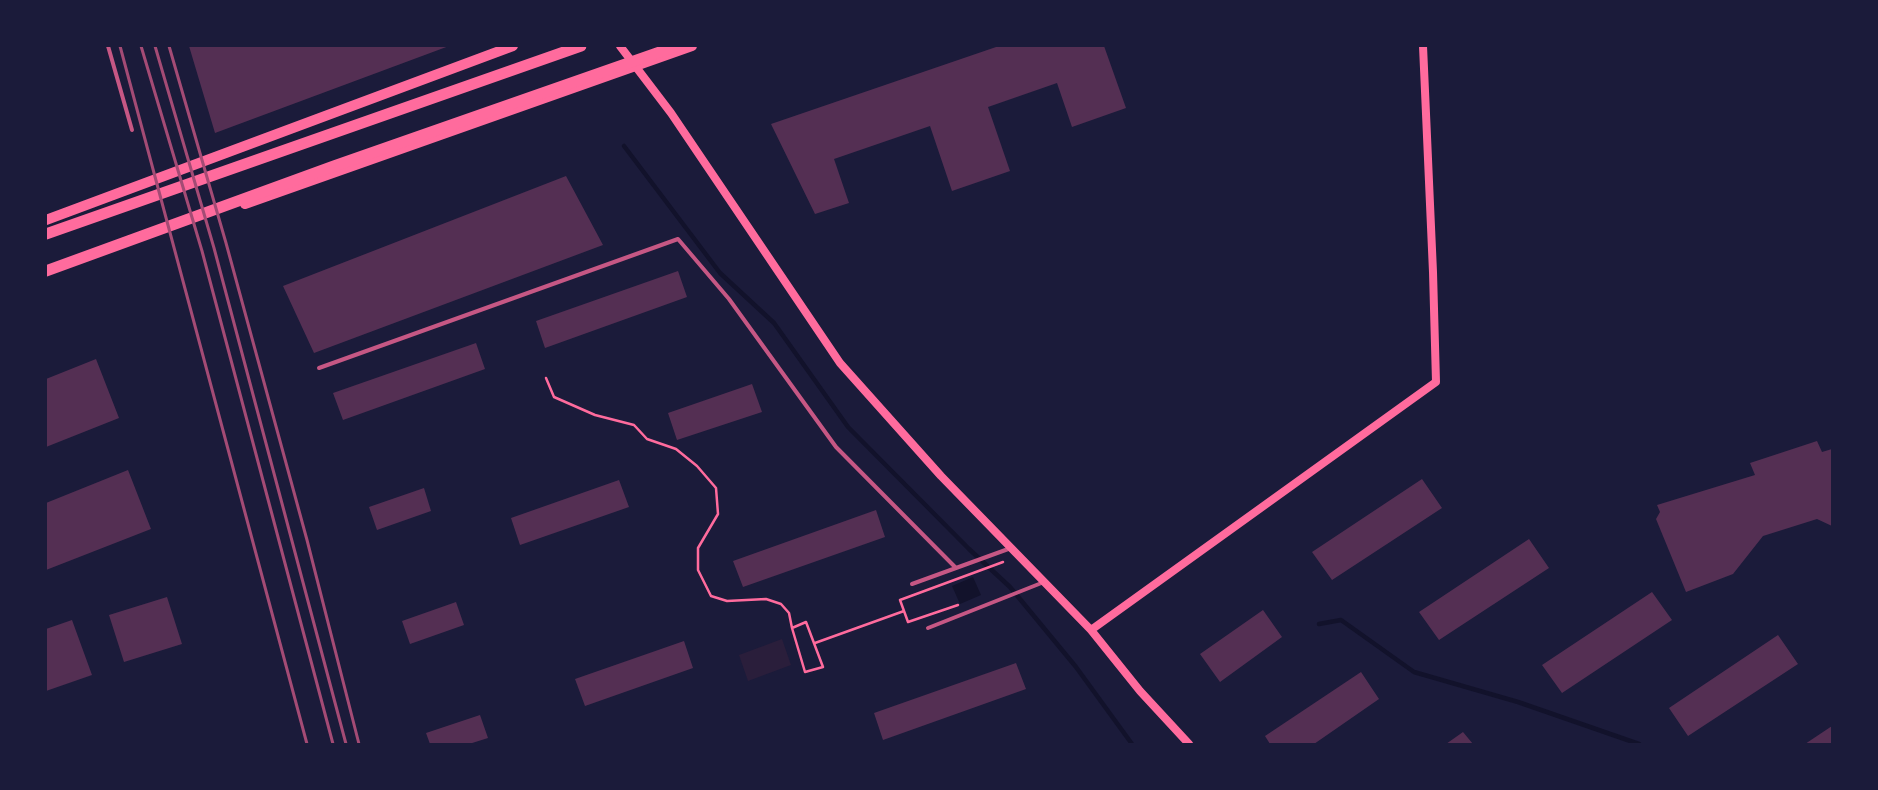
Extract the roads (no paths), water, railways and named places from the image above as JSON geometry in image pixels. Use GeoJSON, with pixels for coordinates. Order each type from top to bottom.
{"type":"FeatureCollection","features":[{"type":"Feature","properties":{"kind":"highway"},"geometry":{"type":"LineString","coordinates":[[46,234],[580,46]]}},
{"type":"Feature","properties":{"kind":"highway"},"geometry":{"type":"LineString","coordinates":[[46,272],[334,166],[677,46]]}},
{"type":"Feature","properties":{"kind":"main road"},"geometry":{"type":"LineString","coordinates":[[46,220],[513,46]]}},
{"type":"Feature","properties":{"kind":"main road"},"geometry":{"type":"LineString","coordinates":[[620,46],[671,112],[840,363],[940,476],[1091,630],[1140,690],[1189,744]]}},
{"type":"Feature","properties":{"kind":"main road"},"geometry":{"type":"LineString","coordinates":[[46,272],[331,175],[692,46]]}},
{"type":"Feature","properties":{"kind":"main road"},"geometry":{"type":"LineString","coordinates":[[1091,630],[1436,382],[1433,272],[1423,46]]}},
{"type":"Feature","properties":{"kind":"street"},"geometry":{"type":"LineString","coordinates":[[108,46],[132,130]]}},
{"type":"Feature","properties":{"kind":"street"},"geometry":{"type":"LineString","coordinates":[[319,368],[678,239],[729,299],[836,447],[956,568]]}},
{"type":"Feature","properties":{"kind":"street"},"geometry":{"type":"LineString","coordinates":[[912,584],[1010,548]]}},
{"type":"Feature","properties":{"kind":"street"},"geometry":{"type":"LineString","coordinates":[[928,628],[1044,582]]}},
{"type":"Feature","properties":{"kind":"waterway"},"geometry":{"type":"LineString","coordinates":[[624,146],[720,273],[774,323],[848,427],[969,549],[1010,587],[1076,667],[1132,744]]}},
{"type":"Feature","properties":{"kind":"waterway"},"geometry":{"type":"LineString","coordinates":[[1319,624],[1341,620],[1414,672],[1518,702],[1639,744]]}},
{"type":"Feature","properties":{"kind":"railway"},"geometry":{"type":"LineString","coordinates":[[120,46],[307,744]]}},
{"type":"Feature","properties":{"kind":"railway"},"geometry":{"type":"LineString","coordinates":[[141,46],[202,251],[333,744]]}},
{"type":"Feature","properties":{"kind":"railway"},"geometry":{"type":"LineString","coordinates":[[155,46],[214,248],[346,744]]}},
{"type":"Feature","properties":{"kind":"railway"},"geometry":{"type":"LineString","coordinates":[[169,46],[226,243],[307,540],[359,744]]}}]}
